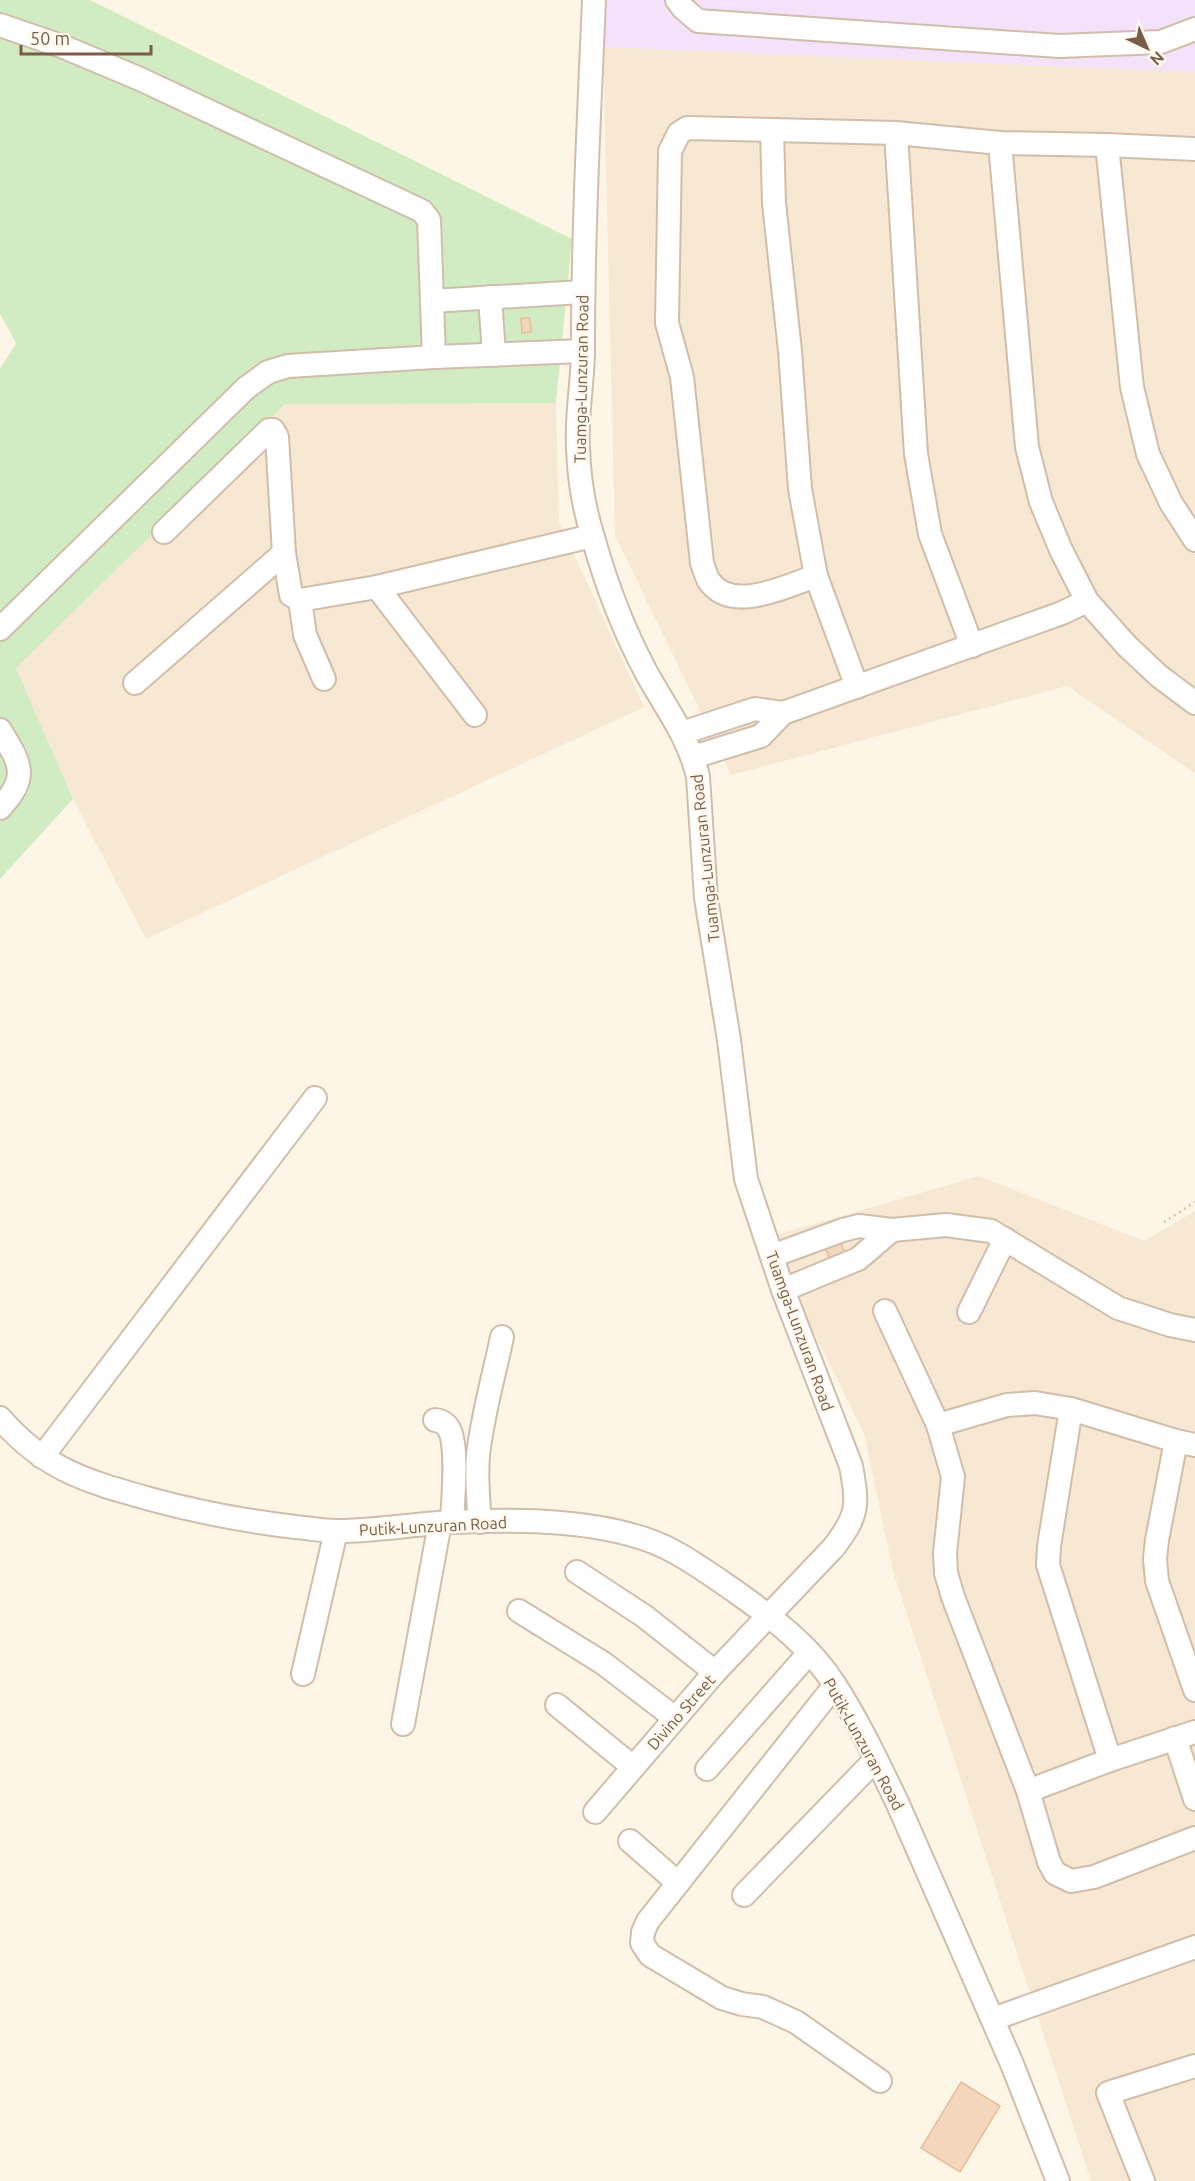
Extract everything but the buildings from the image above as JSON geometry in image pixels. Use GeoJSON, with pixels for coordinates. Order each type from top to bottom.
{"type":"FeatureCollection","features":[{"type":"Feature","properties":{"kind":"street","name":"Tuamga-Lunzuran Road"},"geometry":{"type":"LineString","coordinates":[[594,0],[578,447],[583,497],[592,536],[620,620],[646,673],[682,733],[693,757],[698,777],[706,898],[729,1040],[746,1179],[783,1290],[850,1466],[856,1494],[854,1513],[849,1527],[834,1547],[769,1615]]}},
{"type":"Feature","properties":{"kind":"street"},"geometry":{"type":"LineString","coordinates":[[677,0],[698,21],[1059,46],[1161,42],[1195,29]]}},
{"type":"Feature","properties":{"kind":"street"},"geometry":{"type":"LineString","coordinates":[[0,26],[64,47],[141,79],[422,211],[429,220],[434,357]]}},
{"type":"Feature","properties":{"kind":"street"},"geometry":{"type":"LineString","coordinates":[[816,576],[751,597],[734,598],[719,591],[709,580],[702,563],[682,377],[667,323],[670,151],[679,133],[687,128],[896,133],[1000,143],[1195,149]]}},
{"type":"Feature","properties":{"kind":"street"},"geometry":{"type":"LineString","coordinates":[[772,131],[774,203],[790,351],[800,489],[816,576],[857,687]]}},
{"type":"Feature","properties":{"kind":"street"},"geometry":{"type":"LineString","coordinates":[[896,133],[916,454],[930,534],[972,646]]}},
{"type":"Feature","properties":{"kind":"street"},"geometry":{"type":"LineString","coordinates":[[1000,143],[1027,447],[1041,502],[1061,550],[1087,600],[1127,646],[1159,676],[1195,704]]}},
{"type":"Feature","properties":{"kind":"street"},"geometry":{"type":"LineString","coordinates":[[1107,145],[1132,387],[1148,454],[1171,503],[1195,540]]}},
{"type":"Feature","properties":{"kind":"street"},"geometry":{"type":"LineString","coordinates":[[432,301],[582,292]]}},
{"type":"Feature","properties":{"kind":"street"},"geometry":{"type":"LineString","coordinates":[[490,297],[494,355]]}},
{"type":"Feature","properties":{"kind":"street"},"geometry":{"type":"LineString","coordinates":[[0,629],[246,388],[268,372],[288,366],[583,351]]}},
{"type":"Feature","properties":{"kind":"street"},"geometry":{"type":"LineString","coordinates":[[164,532],[266,432],[273,430],[277,437],[284,553],[291,595],[300,600],[377,587],[592,536]]}},
{"type":"Feature","properties":{"kind":"street"},"geometry":{"type":"LineString","coordinates":[[135,683],[284,553]]}},
{"type":"Feature","properties":{"kind":"street"},"geometry":{"type":"LineString","coordinates":[[377,587],[475,715]]}},
{"type":"Feature","properties":{"kind":"street"},"geometry":{"type":"LineString","coordinates":[[300,600],[304,635],[324,679]]}},
{"type":"Feature","properties":{"kind":"street"},"geometry":{"type":"LineString","coordinates":[[682,733],[755,710],[783,713],[1062,613],[1087,600]]}},
{"type":"Feature","properties":{"kind":"street"},"geometry":{"type":"LineString","coordinates":[[693,757],[761,736],[783,713]]}},
{"type":"Feature","properties":{"kind":"street"},"geometry":{"type":"LineString","coordinates":[[0,730],[14,754],[19,769],[18,784],[0,808]]}},
{"type":"Feature","properties":{"kind":"street"},"geometry":{"type":"LineString","coordinates":[[42,1457],[315,1098]]}},
{"type":"Feature","properties":{"kind":"street"},"geometry":{"type":"LineString","coordinates":[[772,1256],[859,1226],[892,1230],[946,1225],[991,1231],[1118,1308],[1170,1325],[1194,1324]]}},
{"type":"Feature","properties":{"kind":"street"},"geometry":{"type":"LineString","coordinates":[[783,1290],[864,1255],[892,1230]]}},
{"type":"Feature","properties":{"kind":"street"},"geometry":{"type":"LineString","coordinates":[[969,1312],[1005,1239]]}},
{"type":"Feature","properties":{"kind":"street"},"geometry":{"type":"LineString","coordinates":[[809,1243],[822,1274]]}},
{"type":"Feature","properties":{"kind":"street"},"geometry":{"type":"LineString","coordinates":[[885,1311],[938,1425],[953,1477],[945,1553],[946,1573],[953,1597],[1028,1791],[1048,1862],[1055,1873],[1071,1881],[1094,1876],[1195,1838]]}},
{"type":"Feature","properties":{"kind":"street"},"geometry":{"type":"LineString","coordinates":[[480,1522],[477,1487],[478,1456],[487,1399],[502,1337]]}},
{"type":"Feature","properties":{"kind":"street"},"geometry":{"type":"LineString","coordinates":[[938,1425],[1007,1405],[1035,1403],[1071,1409],[1186,1443],[1157,1540],[1155,1559],[1157,1581],[1195,1690]]}},
{"type":"Feature","properties":{"kind":"street"},"geometry":{"type":"LineString","coordinates":[[1071,1409],[1048,1565],[1110,1760]]}},
{"type":"Feature","properties":{"kind":"street","name":"Putik-Lunzuran Road"},"geometry":{"type":"LineString","coordinates":[[0,1418],[16,1437],[52,1465],[93,1483],[164,1503],[264,1523],[336,1531],[446,1522],[480,1522],[582,1525],[626,1532],[664,1547],[688,1560],[769,1615],[809,1653],[835,1685],[876,1760],[897,1802],[993,2019],[1055,2180]]}},
{"type":"Feature","properties":{"kind":"street"},"geometry":{"type":"LineString","coordinates":[[403,1724],[446,1522],[452,1444],[450,1430],[446,1424],[435,1420]]}},
{"type":"Feature","properties":{"kind":"street"},"geometry":{"type":"LineString","coordinates":[[303,1674],[336,1531]]}},
{"type":"Feature","properties":{"kind":"street"},"geometry":{"type":"LineString","coordinates":[[577,1572],[644,1616],[715,1672]]}},
{"type":"Feature","properties":{"kind":"street"},"geometry":{"type":"LineString","coordinates":[[519,1611],[603,1663],[675,1718]]}},
{"type":"Feature","properties":{"kind":"street","name":"Divino Street"},"geometry":{"type":"LineString","coordinates":[[595,1812],[715,1672],[769,1615]]}},
{"type":"Feature","properties":{"kind":"street"},"geometry":{"type":"LineString","coordinates":[[707,1769],[809,1653]]}},
{"type":"Feature","properties":{"kind":"street"},"geometry":{"type":"LineString","coordinates":[[835,1685],[648,1921],[643,1932],[642,1943],[650,1955],[722,1998],[763,2007],[796,2022],[880,2080]]}},
{"type":"Feature","properties":{"kind":"street"},"geometry":{"type":"LineString","coordinates":[[557,1705],[633,1767]]}},
{"type":"Feature","properties":{"kind":"street"},"geometry":{"type":"LineString","coordinates":[[1028,1791],[1185,1735],[1195,1799]]}},
{"type":"Feature","properties":{"kind":"street"},"geometry":{"type":"LineString","coordinates":[[744,1895],[876,1760]]}},
{"type":"Feature","properties":{"kind":"street"},"geometry":{"type":"LineString","coordinates":[[630,1841],[678,1883]]}},
{"type":"Feature","properties":{"kind":"street"},"geometry":{"type":"LineString","coordinates":[[993,2019],[1195,1947]]}},
{"type":"Feature","properties":{"kind":"street"},"geometry":{"type":"LineString","coordinates":[[1143,2181],[1108,2093],[1195,2066]]}},
{"type":"Feature","properties":{"kind":"path"},"geometry":{"type":"LineString","coordinates":[[1164,1222],[1195,1202]]}},
{"type":"Feature","properties":{"kind":"shaded area"},"geometry":{"type":"Polygon","coordinates":[[[607,0],[1195,0],[1195,72],[603,47],[607,0]]]}},
{"type":"Feature","properties":{"kind":"shaded area"},"geometry":{"type":"Polygon","coordinates":[[[603,47],[1195,72],[1195,773],[1067,686],[731,775],[615,535],[603,47]]]}},
{"type":"Feature","properties":{"kind":"shaded area"},"geometry":{"type":"Polygon","coordinates":[[[285,403],[556,403],[559,522],[644,707],[146,939],[73,799],[16,668],[285,403]]]}},
{"type":"Feature","properties":{"kind":"shaded area"},"geometry":{"type":"Polygon","coordinates":[[[979,1176],[1144,1241],[1195,1211],[1195,2181],[1091,2181],[893,1571],[864,1433],[801,1307],[773,1236],[979,1176]]]}},
{"type":"Feature","properties":{"kind":"green space"},"geometry":{"type":"Polygon","coordinates":[[[0,0],[90,0],[572,239],[556,403],[285,404],[16,668],[73,799],[0,879],[0,369],[16,343],[0,314],[0,0]]]}}]}
